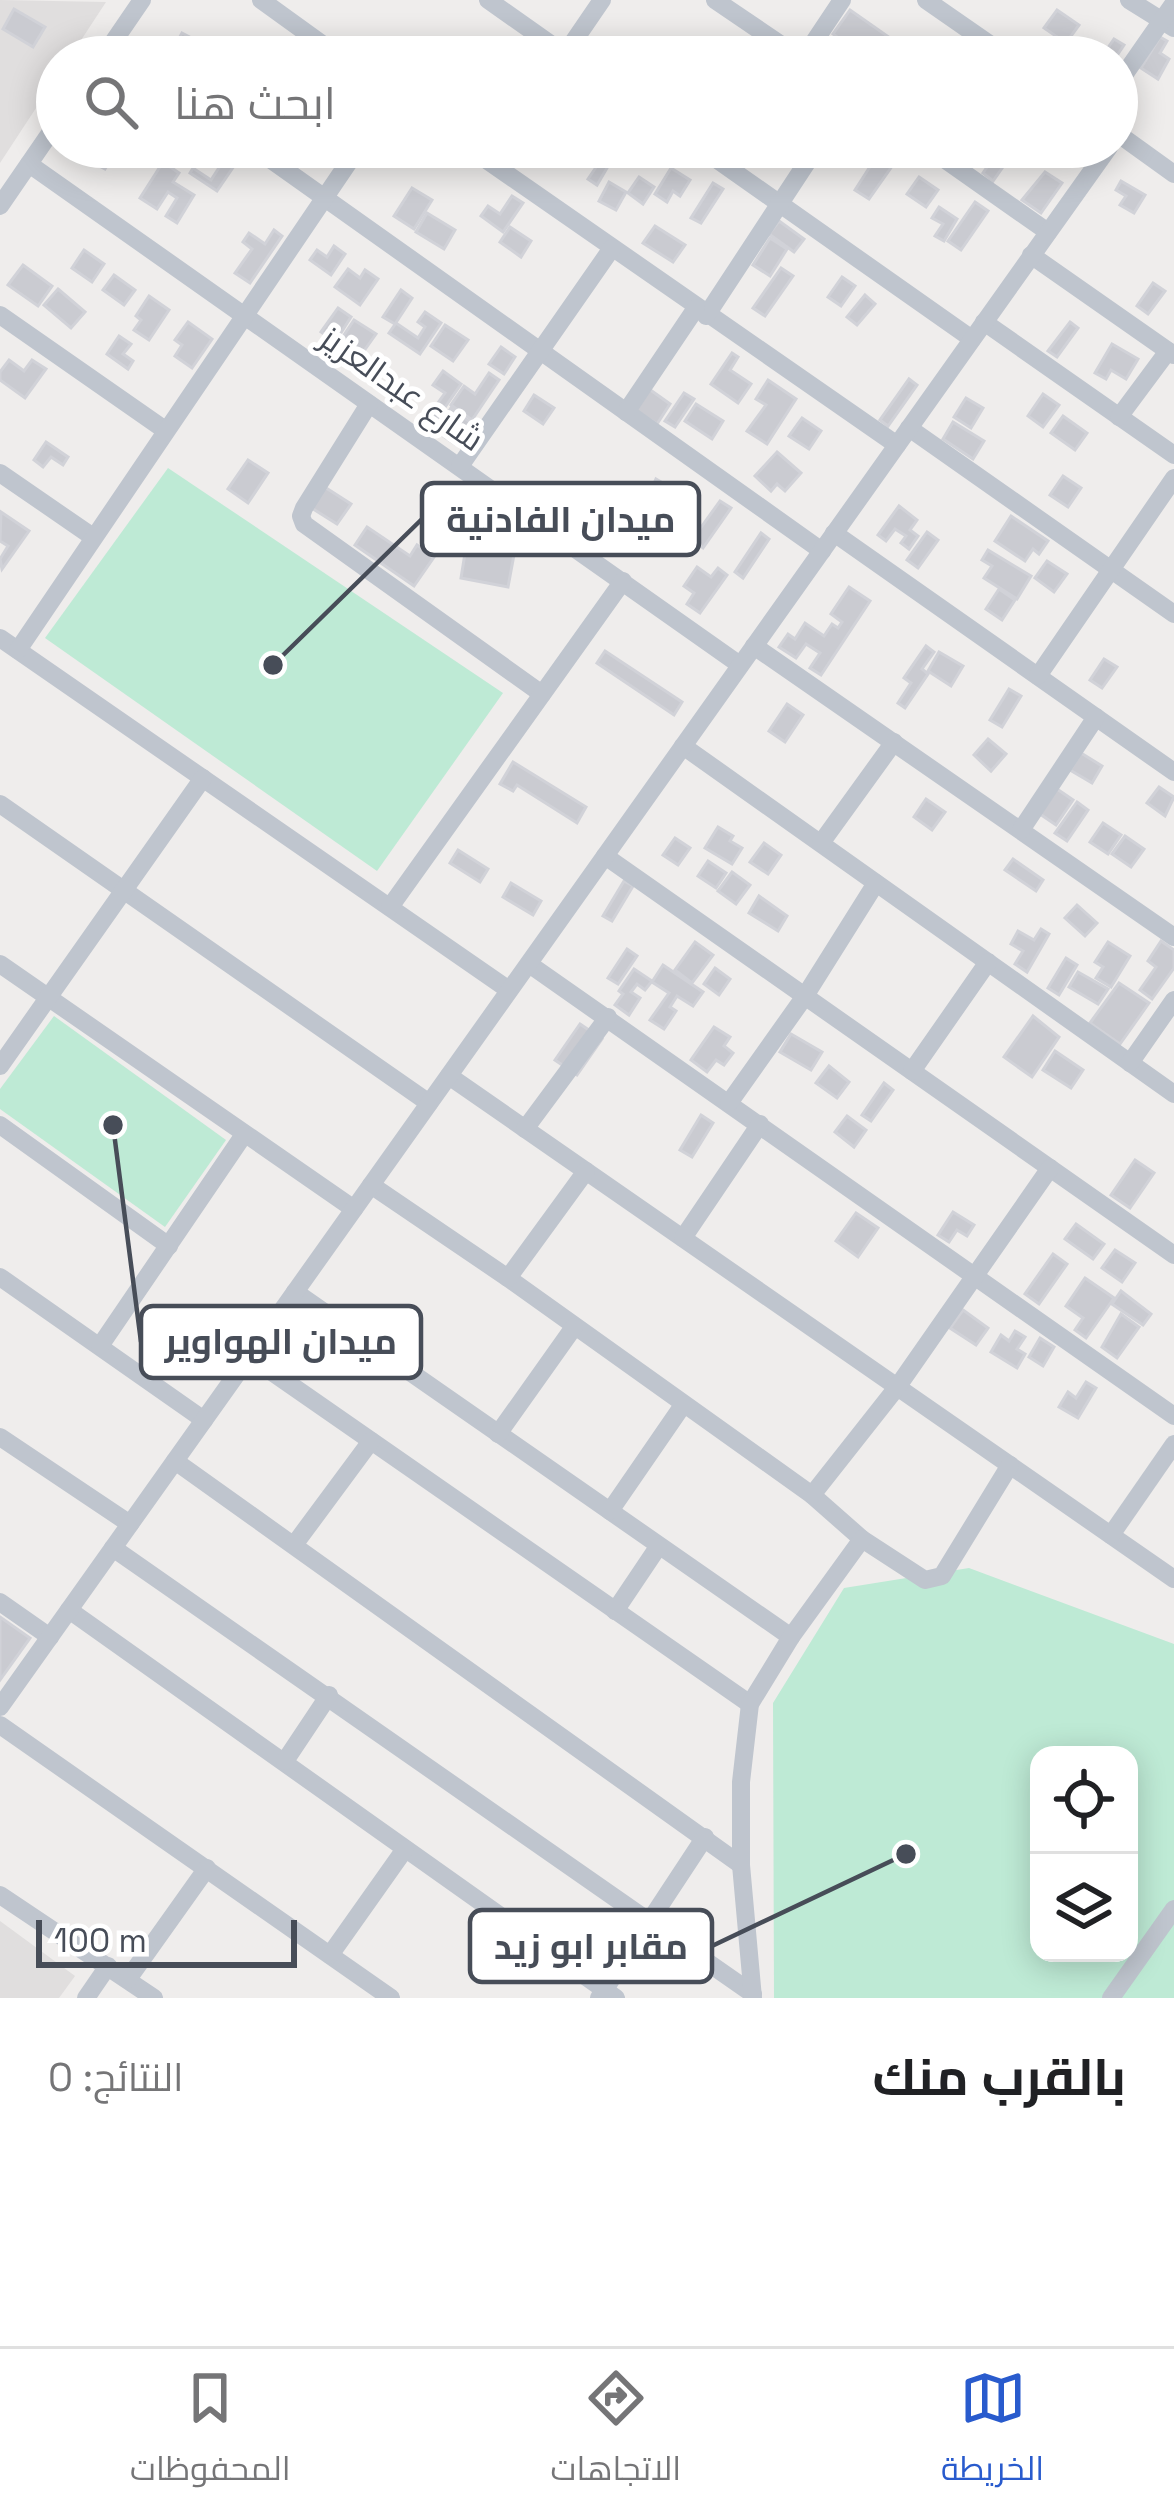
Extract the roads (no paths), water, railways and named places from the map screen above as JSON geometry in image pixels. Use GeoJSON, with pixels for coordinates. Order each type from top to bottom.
{"type":"FeatureCollection","features":[{"type":"Feature","properties":{"kind":"street"},"geometry":{"type":"LineString","coordinates":[[122,36],[142,0]]}},
{"type":"Feature","properties":{"kind":"street"},"geometry":{"type":"LineString","coordinates":[[261,0],[311,36]]}},
{"type":"Feature","properties":{"kind":"street"},"geometry":{"type":"LineString","coordinates":[[488,0],[538,36]]}},
{"type":"Feature","properties":{"kind":"street"},"geometry":{"type":"LineString","coordinates":[[579,36],[602,0]]}},
{"type":"Feature","properties":{"kind":"street"},"geometry":{"type":"LineString","coordinates":[[715,0],[770,36]]}},
{"type":"Feature","properties":{"kind":"street"},"geometry":{"type":"LineString","coordinates":[[817,36],[842,0]]}},
{"type":"Feature","properties":{"kind":"street"},"geometry":{"type":"LineString","coordinates":[[926,0],[978,36]]}},
{"type":"Feature","properties":{"kind":"street"},"geometry":{"type":"LineString","coordinates":[[1129,0],[1168,25]]}},
{"type":"Feature","properties":{"kind":"street"},"geometry":{"type":"LineString","coordinates":[[1138,60],[1168,25],[1174,3]]}},
{"type":"Feature","properties":{"kind":"street"},"geometry":{"type":"LineString","coordinates":[[1138,149],[1174,174]]}},
{"type":"Feature","properties":{"kind":"street"},"geometry":{"type":"LineString","coordinates":[[2,200],[36,154]]}},
{"type":"Feature","properties":{"kind":"street","name":"شارع عبدالعزيز"},"geometry":{"type":"LineString","coordinates":[[29,164],[740,665]]}},
{"type":"Feature","properties":{"kind":"street"},"geometry":{"type":"LineString","coordinates":[[282,168],[821,551]]}},
{"type":"Feature","properties":{"kind":"street"},"geometry":{"type":"LineString","coordinates":[[18,650],[345,168]]}},
{"type":"Feature","properties":{"kind":"street"},"geometry":{"type":"LineString","coordinates":[[514,168],[611,248],[897,445]]}},
{"type":"Feature","properties":{"kind":"street"},"geometry":{"type":"LineString","coordinates":[[729,168],[972,340]]}},
{"type":"Feature","properties":{"kind":"street"},"geometry":{"type":"LineString","coordinates":[[626,412],[804,168]]}},
{"type":"Feature","properties":{"kind":"street"},"geometry":{"type":"LineString","coordinates":[[957,168],[1048,232]]}},
{"type":"Feature","properties":{"kind":"street"},"geometry":{"type":"LineString","coordinates":[[0,1707],[1094,168]]}},
{"type":"Feature","properties":{"kind":"street"},"geometry":{"type":"LineString","coordinates":[[460,466],[611,248]]}},
{"type":"Feature","properties":{"kind":"street"},"geometry":{"type":"LineString","coordinates":[[1031,255],[1171,353],[1119,417]]}},
{"type":"Feature","properties":{"kind":"street"},"geometry":{"type":"LineString","coordinates":[[0,315],[165,430]]}},
{"type":"Feature","properties":{"kind":"street"},"geometry":{"type":"LineString","coordinates":[[984,322],[1174,455]]}},
{"type":"Feature","properties":{"kind":"street"},"geometry":{"type":"LineString","coordinates":[[370,404],[304,508],[304,524],[542,694]]}},
{"type":"Feature","properties":{"kind":"street"},"geometry":{"type":"LineString","coordinates":[[909,428],[1174,614]]}},
{"type":"Feature","properties":{"kind":"street"},"geometry":{"type":"LineString","coordinates":[[0,473],[93,537]]}},
{"type":"Feature","properties":{"kind":"street"},"geometry":{"type":"LineString","coordinates":[[1038,676],[1174,478]]}},
{"type":"Feature","properties":{"kind":"street"},"geometry":{"type":"LineString","coordinates":[[834,533],[1174,772]]}},
{"type":"Feature","properties":{"kind":"street"},"geometry":{"type":"LineString","coordinates":[[390,908],[623,581]]}},
{"type":"Feature","properties":{"kind":"street"},"geometry":{"type":"LineString","coordinates":[[0,638],[509,990]]}},
{"type":"Feature","properties":{"kind":"street"},"geometry":{"type":"LineString","coordinates":[[754,646],[1174,937]]}},
{"type":"Feature","properties":{"kind":"street"},"geometry":{"type":"LineString","coordinates":[[1021,830],[1096,717]]}},
{"type":"Feature","properties":{"kind":"street"},"geometry":{"type":"LineString","coordinates":[[821,843],[893,742]]}},
{"type":"Feature","properties":{"kind":"street"},"geometry":{"type":"LineString","coordinates":[[682,746],[1174,1094]]}},
{"type":"Feature","properties":{"kind":"street"},"geometry":{"type":"LineString","coordinates":[[0,1066],[203,778]]}},
{"type":"Feature","properties":{"kind":"street"},"geometry":{"type":"LineString","coordinates":[[0,804],[429,1103]]}},
{"type":"Feature","properties":{"kind":"street"},"geometry":{"type":"LineString","coordinates":[[605,856],[1172,1249]]}},
{"type":"Feature","properties":{"kind":"street"},"geometry":{"type":"LineString","coordinates":[[729,1103],[805,996],[876,883]]}},
{"type":"Feature","properties":{"kind":"street"},"geometry":{"type":"LineString","coordinates":[[912,1071],[988,962]]}},
{"type":"Feature","properties":{"kind":"street"},"geometry":{"type":"LineString","coordinates":[[0,964],[354,1209]]}},
{"type":"Feature","properties":{"kind":"street"},"geometry":{"type":"LineString","coordinates":[[529,964],[1174,1416]]}},
{"type":"Feature","properties":{"kind":"street"},"geometry":{"type":"LineString","coordinates":[[1130,1063],[1174,1000]]}},
{"type":"Feature","properties":{"kind":"street"},"geometry":{"type":"LineString","coordinates":[[525,1129],[608,1017]]}},
{"type":"Feature","properties":{"kind":"street"},"geometry":{"type":"LineString","coordinates":[[449,1076],[1174,1579]]}},
{"type":"Feature","properties":{"kind":"street"},"geometry":{"type":"LineString","coordinates":[[683,1238],[760,1124]]}},
{"type":"Feature","properties":{"kind":"street"},"geometry":{"type":"LineString","coordinates":[[0,1125],[170,1246]]}},
{"type":"Feature","properties":{"kind":"street"},"geometry":{"type":"LineString","coordinates":[[100,1346],[243,1136]]}},
{"type":"Feature","properties":{"kind":"street"},"geometry":{"type":"LineString","coordinates":[[812,1495],[898,1386],[1050,1168]]}},
{"type":"Feature","properties":{"kind":"street"},"geometry":{"type":"LineString","coordinates":[[508,1278],[586,1171]]}},
{"type":"Feature","properties":{"kind":"street"},"geometry":{"type":"LineString","coordinates":[[371,1185],[508,1278],[812,1495],[862,1539],[925,1580],[942,1576],[1010,1465]]}},
{"type":"Feature","properties":{"kind":"street"},"geometry":{"type":"LineString","coordinates":[[0,1277],[204,1420]]}},
{"type":"Feature","properties":{"kind":"street"},"geometry":{"type":"LineString","coordinates":[[296,1292],[791,1637]]}},
{"type":"Feature","properties":{"kind":"street"},"geometry":{"type":"LineString","coordinates":[[498,1434],[574,1327]]}},
{"type":"Feature","properties":{"kind":"street"},"geometry":{"type":"LineString","coordinates":[[249,1357],[750,1704]]}},
{"type":"Feature","properties":{"kind":"street"},"geometry":{"type":"LineString","coordinates":[[610,1511],[682,1405]]}},
{"type":"Feature","properties":{"kind":"street"},"geometry":{"type":"LineString","coordinates":[[0,1437],[130,1524]]}},
{"type":"Feature","properties":{"kind":"street"},"geometry":{"type":"LineString","coordinates":[[294,1545],[371,1441]]}},
{"type":"Feature","properties":{"kind":"street"},"geometry":{"type":"LineString","coordinates":[[1111,1534],[1174,1444]]}},
{"type":"Feature","properties":{"kind":"street"},"geometry":{"type":"LineString","coordinates":[[175,1461],[741,1865]]}},
{"type":"Feature","properties":{"kind":"street"},"geometry":{"type":"LineString","coordinates":[[754,1996],[741,1865],[741,1782],[750,1704],[791,1637],[862,1539]]}},
{"type":"Feature","properties":{"kind":"street"},"geometry":{"type":"LineString","coordinates":[[615,1611],[658,1546]]}},
{"type":"Feature","properties":{"kind":"street"},"geometry":{"type":"LineString","coordinates":[[113,1548],[754,1996]]}},
{"type":"Feature","properties":{"kind":"street"},"geometry":{"type":"LineString","coordinates":[[0,1602],[50,1637]]}},
{"type":"Feature","properties":{"kind":"street"},"geometry":{"type":"LineString","coordinates":[[69,1610],[607,1995],[705,1837]]}},
{"type":"Feature","properties":{"kind":"street"},"geometry":{"type":"LineString","coordinates":[[285,1761],[329,1695]]}},
{"type":"Feature","properties":{"kind":"street"},"geometry":{"type":"LineString","coordinates":[[0,1726],[391,1998]]}},
{"type":"Feature","properties":{"kind":"street"},"geometry":{"type":"LineString","coordinates":[[331,1954],[405,1849]]}},
{"type":"Feature","properties":{"kind":"street"},"geometry":{"type":"LineString","coordinates":[[128,1979],[207,1868]]}},
{"type":"Feature","properties":{"kind":"street"},"geometry":{"type":"LineString","coordinates":[[0,1895],[154,1998]]}},
{"type":"Feature","properties":{"kind":"street"},"geometry":{"type":"LineString","coordinates":[[1111,1998],[1174,1909]]}},
{"type":"Feature","properties":{"kind":"street"},"geometry":{"type":"LineString","coordinates":[[86,1998],[108,1966]]}},
{"type":"Feature","properties":{"kind":"place","name":"ميدان الفادنية"},"geometry":{"type":"Point","coordinates":[273,665]}},
{"type":"Feature","properties":{"kind":"place","name":"ميدان الهواوير"},"geometry":{"type":"Point","coordinates":[113,1125]}},
{"type":"Feature","properties":{"kind":"place","name":"مقابر ابو زيد"},"geometry":{"type":"Point","coordinates":[906,1854]}}]}
